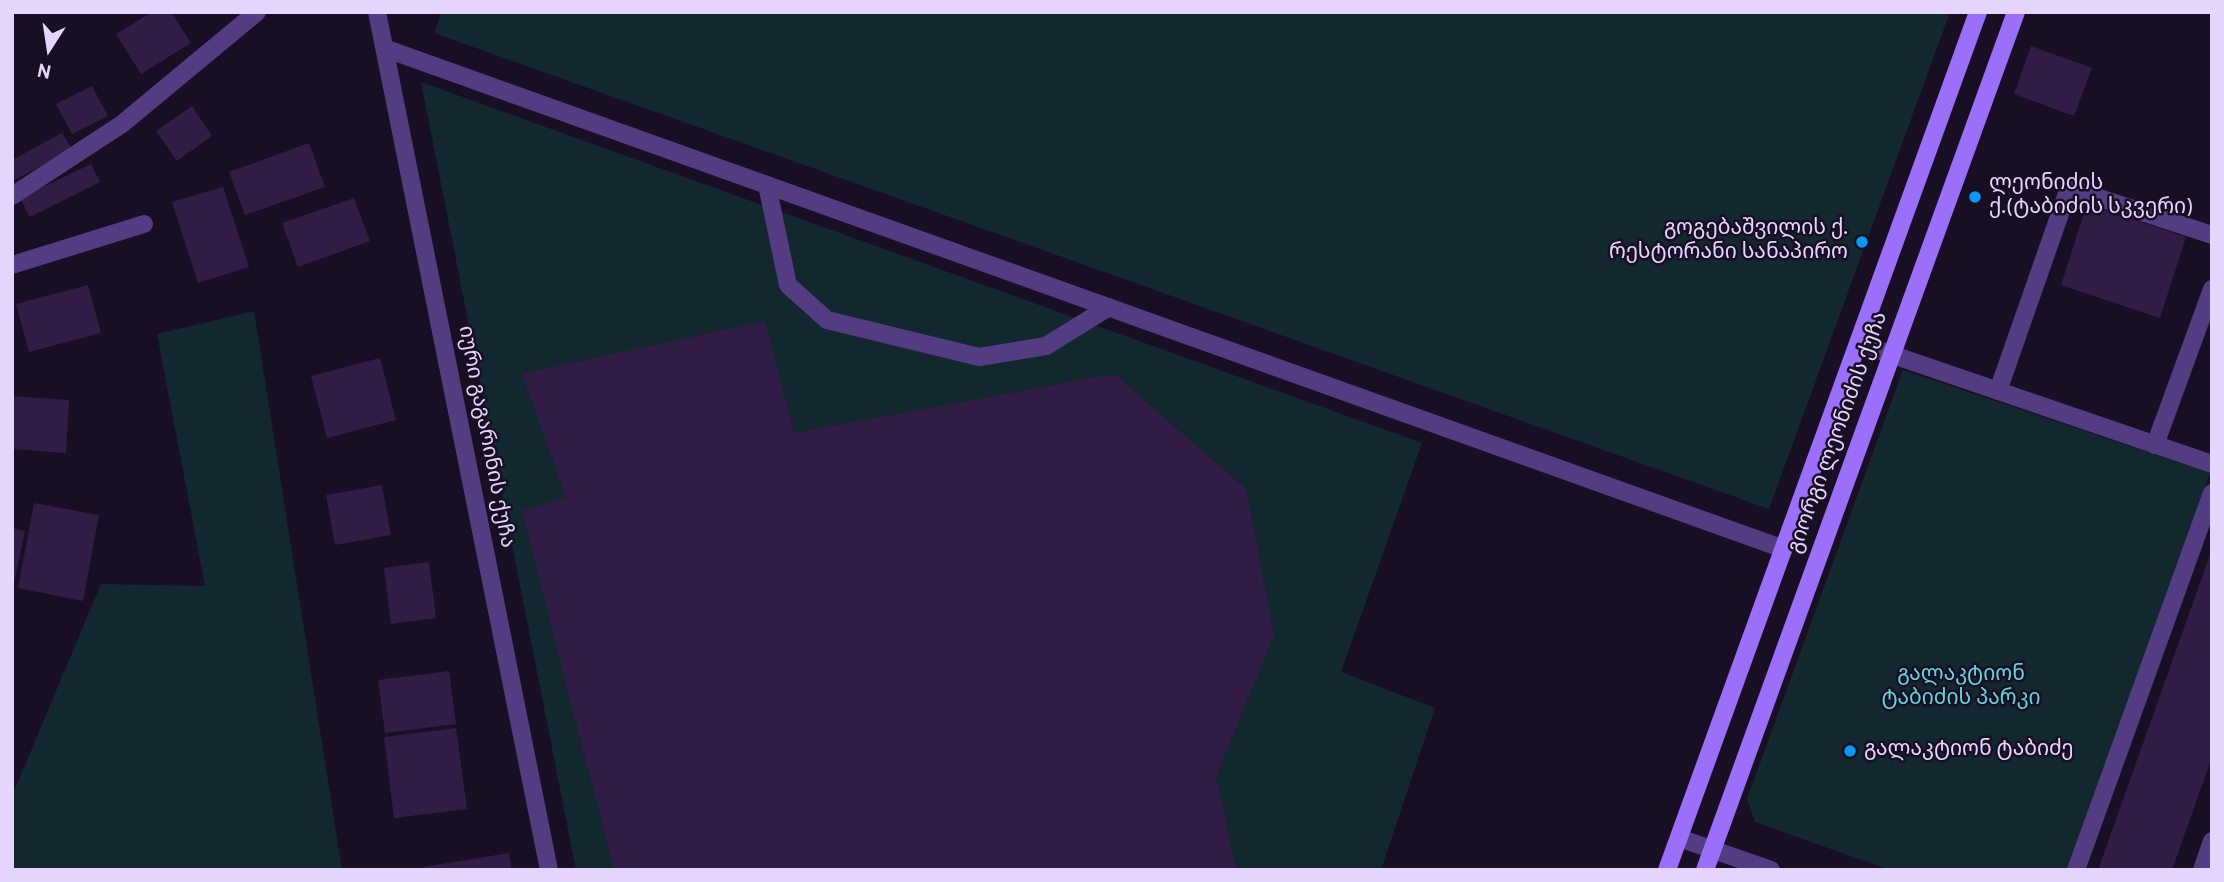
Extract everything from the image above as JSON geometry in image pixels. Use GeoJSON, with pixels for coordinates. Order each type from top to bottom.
{"type":"FeatureCollection","features":[{"type":"Feature","properties":{"kind":"main road","name":"გიორგი ლეონიძის ქუჩა"},"geometry":{"type":"LineString","coordinates":[[1668,870],[1978,12]]}},
{"type":"Feature","properties":{"kind":"main road","name":"გიორგი ლეონიძის ქუჩა"},"geometry":{"type":"LineString","coordinates":[[1704,870],[2016,12]]}},
{"type":"Feature","properties":{"kind":"street"},"geometry":{"type":"LineString","coordinates":[[12,195],[122,124],[257,12]]}},
{"type":"Feature","properties":{"kind":"street","name":"იური გაგარინის ქუჩა"},"geometry":{"type":"LineString","coordinates":[[377,12],[549,870]]}},
{"type":"Feature","properties":{"kind":"street"},"geometry":{"type":"LineString","coordinates":[[383,48],[1784,549]]}},
{"type":"Feature","properties":{"kind":"street"},"geometry":{"type":"LineString","coordinates":[[768,185],[788,285],[827,320],[979,357],[1046,346],[1109,307]]}},
{"type":"Feature","properties":{"kind":"street"},"geometry":{"type":"LineString","coordinates":[[1998,391],[2069,188],[2212,234]]}},
{"type":"Feature","properties":{"kind":"street"},"geometry":{"type":"LineString","coordinates":[[12,265],[144,224]]}},
{"type":"Feature","properties":{"kind":"street"},"geometry":{"type":"LineString","coordinates":[[2155,445],[2212,289]]}},
{"type":"Feature","properties":{"kind":"street"},"geometry":{"type":"LineString","coordinates":[[1858,343],[2212,464]]}},
{"type":"Feature","properties":{"kind":"street"},"geometry":{"type":"LineString","coordinates":[[2077,870],[2212,493]]}},
{"type":"Feature","properties":{"kind":"street"},"geometry":{"type":"LineString","coordinates":[[1679,838],[1771,870]]}},
{"type":"Feature","properties":{"kind":"street"},"geometry":{"type":"LineString","coordinates":[[2202,870],[2212,841]]}},
{"type":"Feature","properties":{"kind":"green space"},"geometry":{"type":"Polygon","coordinates":[[[442,12],[1950,12],[1769,509],[434,33],[442,12]]]}},
{"type":"Feature","properties":{"kind":"green space"},"geometry":{"type":"Polygon","coordinates":[[[421,82],[1422,443],[1341,672],[1435,708],[1381,870],[576,870],[421,82]]]}},
{"type":"Feature","properties":{"kind":"green space"},"geometry":{"type":"Polygon","coordinates":[[[254,311],[342,870],[12,870],[12,796],[101,584],[205,586],[157,334],[254,311]]]}},
{"type":"Feature","properties":{"kind":"green space","name":"გალაკტიონ ტაბიძის პარკი"},"geometry":{"type":"Polygon","coordinates":[[[1903,370],[2210,473],[2070,870],[1890,870],[1755,822],[1747,799],[1903,370]]]}},
{"type":"Feature","properties":{"kind":"building"},"geometry":{"type":"Polygon","coordinates":[[[152,12],[171,12],[191,43],[141,74],[116,34],[152,12]]]}},
{"type":"Feature","properties":{"kind":"building"},"geometry":{"type":"Polygon","coordinates":[[[2031,46],[2092,68],[2074,116],[2014,94],[2031,46]]]}},
{"type":"Feature","properties":{"kind":"building"},"geometry":{"type":"Polygon","coordinates":[[[92,86],[108,116],[72,134],[56,104],[92,86]]]}},
{"type":"Feature","properties":{"kind":"building"},"geometry":{"type":"Polygon","coordinates":[[[192,106],[212,136],[177,161],[156,131],[192,106]]]}},
{"type":"Feature","properties":{"kind":"building"},"geometry":{"type":"Polygon","coordinates":[[[62,133],[72,149],[13,181],[12,160],[62,133]]]}},
{"type":"Feature","properties":{"kind":"building"},"geometry":{"type":"Polygon","coordinates":[[[309,143],[325,187],[245,215],[229,172],[309,143]]]}},
{"type":"Feature","properties":{"kind":"building"},"geometry":{"type":"Polygon","coordinates":[[[91,164],[100,182],[30,217],[20,198],[91,164]]]}},
{"type":"Feature","properties":{"kind":"building"},"geometry":{"type":"Polygon","coordinates":[[[223,187],[249,267],[198,283],[172,202],[223,187]]]}},
{"type":"Feature","properties":{"kind":"building"},"geometry":{"type":"Polygon","coordinates":[[[354,198],[370,241],[298,267],[282,223],[354,198]]]}},
{"type":"Feature","properties":{"kind":"building"},"geometry":{"type":"Polygon","coordinates":[[[2087,204],[2186,237],[2160,318],[2061,285],[2087,204]]]}},
{"type":"Feature","properties":{"kind":"building"},"geometry":{"type":"Polygon","coordinates":[[[88,285],[101,333],[29,352],[16,304],[88,285]]]}},
{"type":"Feature","properties":{"kind":"building"},"geometry":{"type":"Polygon","coordinates":[[[765,321],[794,433],[1114,374],[1246,489],[1274,635],[1216,776],[1236,870],[614,870],[522,511],[566,497],[522,374],[765,321]]]}},
{"type":"Feature","properties":{"kind":"building"},"geometry":{"type":"Polygon","coordinates":[[[380,358],[396,420],[327,438],[311,376],[380,358]]]}},
{"type":"Feature","properties":{"kind":"building"},"geometry":{"type":"Polygon","coordinates":[[[12,396],[69,400],[66,453],[12,449],[12,396]]]}},
{"type":"Feature","properties":{"kind":"building"},"geometry":{"type":"Polygon","coordinates":[[[382,485],[391,535],[335,545],[326,495],[382,485]]]}},
{"type":"Feature","properties":{"kind":"building"},"geometry":{"type":"Polygon","coordinates":[[[34,503],[99,515],[83,601],[18,588],[34,503]]]}},
{"type":"Feature","properties":{"kind":"building"},"geometry":{"type":"Polygon","coordinates":[[[12,528],[25,531],[13,587],[12,586],[12,528]]]}},
{"type":"Feature","properties":{"kind":"building"},"geometry":{"type":"Polygon","coordinates":[[[2211,552],[2212,757],[2172,870],[2098,870],[2211,552]]]}},
{"type":"Feature","properties":{"kind":"building"},"geometry":{"type":"Polygon","coordinates":[[[429,562],[436,618],[391,624],[384,568],[429,562]]]}},
{"type":"Feature","properties":{"kind":"building"},"geometry":{"type":"Polygon","coordinates":[[[449,671],[456,724],[385,733],[378,680],[449,671]]]}},
{"type":"Feature","properties":{"kind":"building"},"geometry":{"type":"Polygon","coordinates":[[[456,728],[467,809],[394,818],[384,737],[456,728]]]}},
{"type":"Feature","properties":{"kind":"building"},"geometry":{"type":"Polygon","coordinates":[[[509,853],[512,870],[423,870],[423,867],[509,853]]]}},
{"type":"Feature","properties":{"kind":"place","name":"ლეონიძის ქ.(ტაბიძის სკვერი)"},"geometry":{"type":"Point","coordinates":[1975,197]}},
{"type":"Feature","properties":{"kind":"place","name":"გოგებაშვილის ქ. რესტორანი სანაპირო"},"geometry":{"type":"Point","coordinates":[1862,242]}},
{"type":"Feature","properties":{"kind":"place","name":"გალაკტიონ ტაბიძე"},"geometry":{"type":"Point","coordinates":[1850,751]}}]}
